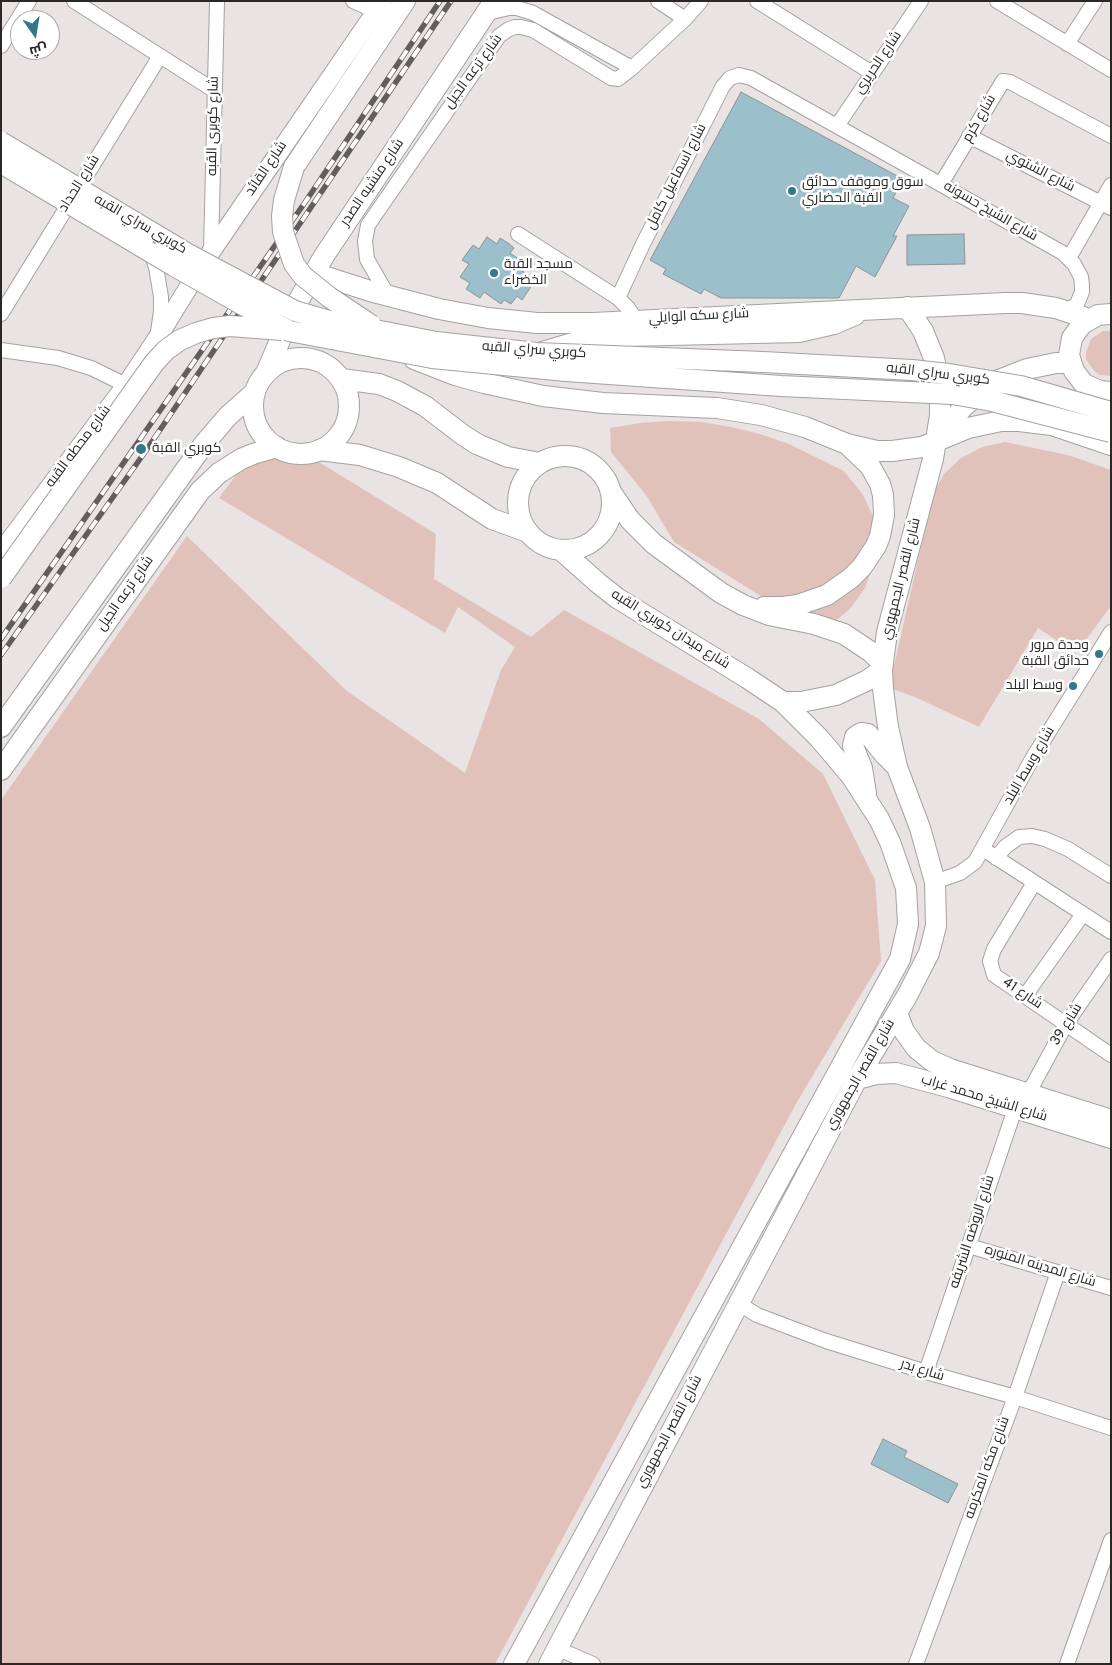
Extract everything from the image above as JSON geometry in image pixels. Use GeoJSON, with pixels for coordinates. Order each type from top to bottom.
{"type":"FeatureCollection","features":[{"type":"Feature","properties":{"kind":"main road"},"geometry":{"type":"LineString","coordinates":[[379,331],[303,276],[294,264],[283,232],[282,216],[284,200],[294,167],[405,1]]}},
{"type":"Feature","properties":{"kind":"main road","name":"شارع منشيه الصدر"},"geometry":{"type":"LineString","coordinates":[[266,373],[286,325],[314,273],[490,8]]}},
{"type":"Feature","properties":{"kind":"main road","name":"كوبري سراي القبه"},"geometry":{"type":"LineString","coordinates":[[1,142],[188,254],[295,311],[330,321],[436,342],[537,353],[763,362],[940,373],[1021,386],[1111,412]]}},
{"type":"Feature","properties":{"kind":"main road","name":"كوبري سراي القبه"},"geometry":{"type":"LineString","coordinates":[[1,162],[174,266],[288,331],[432,358],[566,371],[781,386],[952,394],[992,401],[1111,432]]}},
{"type":"Feature","properties":{"kind":"main road","name":"شارع سكه الوايلي"},"geometry":{"type":"LineString","coordinates":[[314,273],[388,296],[464,314],[512,321],[565,324],[1022,303],[1067,312],[1089,319]]}},
{"type":"Feature","properties":{"kind":"main road"},"geometry":{"type":"LineString","coordinates":[[315,360],[332,305],[340,293],[351,285]]}},
{"type":"Feature","properties":{"kind":"main road","name":"شارع القصر الجمهوري"},"geometry":{"type":"LineString","coordinates":[[552,1656],[857,1080],[907,996],[929,953],[936,926],[934,882],[920,828],[898,767],[884,708],[883,667],[891,613],[937,442],[941,400],[938,372],[934,358],[923,331],[907,307]]}},
{"type":"Feature","properties":{"kind":"main road"},"geometry":{"type":"LineString","coordinates":[[537,353],[552,347],[576,342],[626,336],[799,332],[834,324],[867,309]]}},
{"type":"Feature","properties":{"kind":"main road"},"geometry":{"type":"LineString","coordinates":[[1111,314],[1098,315],[1089,319],[1076,330],[1070,346],[1071,363],[1074,371],[1084,384],[1100,391],[1111,392]]}},
{"type":"Feature","properties":{"kind":"main road"},"geometry":{"type":"LineString","coordinates":[[1,578],[154,363],[166,350],[180,340],[213,328],[230,326],[288,331]]}},
{"type":"Feature","properties":{"kind":"main road"},"geometry":{"type":"LineString","coordinates":[[399,352],[455,375],[520,392],[588,402],[694,406],[739,411],[784,421],[847,444],[877,451],[914,449],[937,442],[968,428],[993,422],[1018,420],[1052,425],[1111,445]]}},
{"type":"Feature","properties":{"kind":"main road"},"geometry":{"type":"LineString","coordinates":[[294,359],[315,360],[329,368],[340,379],[348,398],[349,409],[347,419],[336,438],[318,450],[298,453],[277,447],[265,437],[256,424],[253,408],[255,392],[266,373],[278,364],[294,359]]}},
{"type":"Feature","properties":{"kind":"main road","name":"شارع القصر الجمهوري"},"geometry":{"type":"LineString","coordinates":[[937,442],[963,407],[986,388],[1012,374],[1027,369],[1056,363],[1071,363]]}},
{"type":"Feature","properties":{"kind":"main road"},"geometry":{"type":"LineString","coordinates":[[340,379],[378,384],[397,391],[425,406],[463,436],[477,444],[508,457],[540,463]]}},
{"type":"Feature","properties":{"kind":"main road","name":"شارع ترعه الجبل"},"geometry":{"type":"LineString","coordinates":[[1,727],[216,430],[234,410],[255,392]]}},
{"type":"Feature","properties":{"kind":"main road"},"geometry":{"type":"LineString","coordinates":[[743,605],[783,608],[812,601],[826,595],[851,578],[871,555],[883,526],[883,495],[880,484],[870,466],[856,450],[847,444]]}},
{"type":"Feature","properties":{"kind":"main road","name":"شارع ترعه الجبل"},"geometry":{"type":"LineString","coordinates":[[1,770],[192,501],[209,481],[241,459],[277,447]]}},
{"type":"Feature","properties":{"kind":"main road"},"geometry":{"type":"LineString","coordinates":[[318,450],[360,455],[406,469],[437,483],[492,519],[528,532]]}},
{"type":"Feature","properties":{"kind":"main road"},"geometry":{"type":"LineString","coordinates":[[611,492],[612,512],[604,530],[598,538],[581,548],[562,551],[542,545],[528,532],[519,515],[518,495],[526,477],[540,463],[559,456],[574,457],[588,462],[603,475],[611,492],[630,520],[654,544],[711,586],[743,605],[769,615],[814,624],[844,634],[865,648],[883,667],[868,680],[836,696],[810,701],[783,702]]}},
{"type":"Feature","properties":{"kind":"main road","name":"شارع ميدان كوبري القبه"},"geometry":{"type":"LineString","coordinates":[[562,551],[617,598],[748,678],[783,702]]}},
{"type":"Feature","properties":{"kind":"main road"},"geometry":{"type":"LineString","coordinates":[[97,596],[116,609]]}},
{"type":"Feature","properties":{"kind":"main road","name":"شارع القصر الجمهوري"},"geometry":{"type":"LineString","coordinates":[[514,1664],[900,960],[908,924],[906,888],[890,842],[866,798],[836,757],[783,702]]}},
{"type":"Feature","properties":{"kind":"main road"},"geometry":{"type":"LineString","coordinates":[[866,798],[862,768],[853,743],[855,736],[861,733],[868,734],[884,754],[898,767]]}},
{"type":"Feature","properties":{"kind":"main road","name":"شارع الشيخ محمد غراب"},"geometry":{"type":"LineString","coordinates":[[897,1013],[904,1031],[916,1048],[932,1061],[1111,1138]]}},
{"type":"Feature","properties":{"kind":"main road","name":"شارع الشيخ محمد غراب"},"geometry":{"type":"LineString","coordinates":[[857,1080],[876,1074],[896,1073],[1021,1098],[1111,1120]]}},
{"type":"Feature","properties":{"kind":"street"},"geometry":{"type":"LineString","coordinates":[[1,46],[29,1]]}},
{"type":"Feature","properties":{"kind":"street"},"geometry":{"type":"LineString","coordinates":[[74,1],[215,90]]}},
{"type":"Feature","properties":{"kind":"street","name":"شارع كوبرى القبه"},"geometry":{"type":"LineString","coordinates":[[208,256],[217,1]]}},
{"type":"Feature","properties":{"kind":"street"},"geometry":{"type":"LineString","coordinates":[[352,1],[380,6]]}},
{"type":"Feature","properties":{"kind":"street"},"geometry":{"type":"LineString","coordinates":[[658,1],[685,19]]}},
{"type":"Feature","properties":{"kind":"street","name":"شارع ترعه الجبل"},"geometry":{"type":"LineString","coordinates":[[388,296],[368,258],[365,240],[368,225],[499,36],[515,27],[533,30],[614,79],[622,77],[685,19],[701,1]]}},
{"type":"Feature","properties":{"kind":"street"},"geometry":{"type":"LineString","coordinates":[[757,1],[872,73]]}},
{"type":"Feature","properties":{"kind":"street","name":"شارع الحريري"},"geometry":{"type":"LineString","coordinates":[[837,126],[921,1]]}},
{"type":"Feature","properties":{"kind":"street"},"geometry":{"type":"LineString","coordinates":[[997,1],[1012,5],[1067,44],[1110,70]]}},
{"type":"Feature","properties":{"kind":"street"},"geometry":{"type":"LineString","coordinates":[[1067,44],[1095,1]]}},
{"type":"Feature","properties":{"kind":"street","name":"شارع القائد"},"geometry":{"type":"LineString","coordinates":[[156,340],[208,256],[380,6]]}},
{"type":"Feature","properties":{"kind":"street"},"geometry":{"type":"LineString","coordinates":[[490,8],[492,12],[509,8],[532,13],[632,68]]}},
{"type":"Feature","properties":{"kind":"street","name":"شارع الحداد"},"geometry":{"type":"LineString","coordinates":[[1,314],[160,56]]}},
{"type":"Feature","properties":{"kind":"street","name":"شارع اسماعيل كامل"},"geometry":{"type":"LineString","coordinates":[[618,298],[643,244],[724,86],[734,76],[745,75],[751,78]]}},
{"type":"Feature","properties":{"kind":"street","name":"شارع الشيخ حسونه"},"geometry":{"type":"LineString","coordinates":[[751,78],[1069,258]]}},
{"type":"Feature","properties":{"kind":"street","name":"شارع كرم"},"geometry":{"type":"LineString","coordinates":[[941,184],[1003,81],[1007,81],[1111,136]]}},
{"type":"Feature","properties":{"kind":"street","name":"شارع الشتوي"},"geometry":{"type":"LineString","coordinates":[[969,136],[1106,205]]}},
{"type":"Feature","properties":{"kind":"street"},"geometry":{"type":"LineString","coordinates":[[1,162],[70,202],[151,254],[182,263],[208,256]]}},
{"type":"Feature","properties":{"kind":"street"},"geometry":{"type":"LineString","coordinates":[[1067,312],[1077,304],[1082,292],[1081,277],[1069,258],[1106,205],[1111,185]]}},
{"type":"Feature","properties":{"kind":"street"},"geometry":{"type":"LineString","coordinates":[[518,234],[618,298],[636,320]]}},
{"type":"Feature","properties":{"kind":"street"},"geometry":{"type":"LineString","coordinates":[[151,254],[156,267],[161,296],[161,311],[156,340]]}},
{"type":"Feature","properties":{"kind":"street","name":"شارع محطه القبه"},"geometry":{"type":"LineString","coordinates":[[1,552],[126,385],[156,340]]}},
{"type":"Feature","properties":{"kind":"street"},"geometry":{"type":"LineString","coordinates":[[1,350],[58,358],[91,368],[126,385]]}},
{"type":"Feature","properties":{"kind":"street","name":"شارع وسط البلد"},"geometry":{"type":"LineString","coordinates":[[934,882],[960,873],[975,862],[1032,759],[1111,632]]}},
{"type":"Feature","properties":{"kind":"street"},"geometry":{"type":"LineString","coordinates":[[996,858],[1005,847],[1018,837],[1032,836],[1045,839],[1068,850],[1111,876]]}},
{"type":"Feature","properties":{"kind":"street"},"geometry":{"type":"LineString","coordinates":[[982,850],[1111,932]]}},
{"type":"Feature","properties":{"kind":"street","name":"شارع 41"},"geometry":{"type":"LineString","coordinates":[[1034,884],[994,949],[990,961],[994,975],[1066,1024],[1109,1050]]}},
{"type":"Feature","properties":{"kind":"street"},"geometry":{"type":"LineString","coordinates":[[1025,996],[1083,914]]}},
{"type":"Feature","properties":{"kind":"street","name":"شارع 39"},"geometry":{"type":"LineString","coordinates":[[1021,1098],[1066,1024],[1111,960]]}},
{"type":"Feature","properties":{"kind":"street","name":"شارع الروضه الشريفه"},"geometry":{"type":"LineString","coordinates":[[926,1372],[1021,1098]]}},
{"type":"Feature","properties":{"kind":"street","name":"شارع المدينه المنوره"},"geometry":{"type":"LineString","coordinates":[[969,1246],[1111,1288]]}},
{"type":"Feature","properties":{"kind":"street","name":"شارع مكه المكرمه"},"geometry":{"type":"LineString","coordinates":[[916,1664],[1015,1398],[1058,1272]]}},
{"type":"Feature","properties":{"kind":"street","name":"شارع بدر"},"geometry":{"type":"LineString","coordinates":[[738,1303],[757,1315],[779,1324],[926,1372],[1111,1428]]}},
{"type":"Feature","properties":{"kind":"street"},"geometry":{"type":"LineString","coordinates":[[1067,1664],[1111,1540]]}},
{"type":"Feature","properties":{"kind":"street"},"geometry":{"type":"LineString","coordinates":[[552,1656],[593,1664]]}},
{"type":"Feature","properties":{"kind":"shaded area"},"geometry":{"type":"Polygon","coordinates":[[[1103,331],[1111,331],[1111,376],[1100,375],[1094,371],[1086,359],[1086,352],[1091,339],[1103,331]]]}},
{"type":"Feature","properties":{"kind":"shaded area"},"geometry":{"type":"Polygon","coordinates":[[[670,421],[701,422],[760,434],[789,444],[844,471],[863,495],[873,516],[878,539],[874,564],[865,588],[850,609],[834,622],[801,621],[674,542],[646,495],[611,452],[610,428],[670,421]]]}},
{"type":"Feature","properties":{"kind":"shaded area"},"geometry":{"type":"Polygon","coordinates":[[[1005,442],[1068,455],[1111,470],[1111,606],[1076,653],[1038,628],[979,727],[915,697],[889,688],[933,494],[944,474],[961,458],[982,447],[1005,442]]]}},
{"type":"Feature","properties":{"kind":"shaded area"},"geometry":{"type":"Polygon","coordinates":[[[301,451],[436,534],[434,579],[531,637],[564,610],[759,719],[823,774],[875,880],[881,961],[797,1102],[495,1664],[1,1664],[1,800],[187,536],[347,691],[465,773],[501,670],[515,647],[458,607],[445,633],[219,498],[253,452],[301,451]]]}},
{"type":"Feature","properties":{"kind":"building","name":"سوق وموقف حدائق القبة الحضاري"},"geometry":{"type":"Polygon","coordinates":[[[741,92],[903,179],[893,198],[909,206],[893,236],[897,236],[875,277],[856,266],[839,298],[721,298],[704,289],[701,294],[663,274],[666,269],[650,260],[741,92]]]}},
{"type":"Feature","properties":{"kind":"building"},"geometry":{"type":"Polygon","coordinates":[[[964,234],[965,264],[907,265],[907,235],[964,234]]]}},
{"type":"Feature","properties":{"kind":"building","name":"مسجد القبة الخضراء"},"geometry":{"type":"Polygon","coordinates":[[[487,237],[497,244],[500,238],[508,243],[514,248],[510,253],[526,264],[521,270],[530,276],[526,282],[532,285],[522,300],[517,296],[511,304],[504,300],[501,304],[484,292],[480,298],[466,289],[470,283],[460,277],[469,264],[462,260],[473,245],[479,249],[487,237]]]}},
{"type":"Feature","properties":{"kind":"building"},"geometry":{"type":"Polygon","coordinates":[[[883,1439],[907,1451],[904,1457],[958,1484],[948,1503],[871,1464],[883,1439]]]}},
{"type":"Feature","properties":{"kind":"railway"},"geometry":{"type":"LineString","coordinates":[[1,639],[308,198],[440,1]]}},
{"type":"Feature","properties":{"kind":"railway"},"geometry":{"type":"LineString","coordinates":[[1,655],[145,452],[451,1]]}},
{"type":"Feature","properties":{"kind":"place","name":"سوق وموقف حدائق القبة الحضاري"},"geometry":{"type":"Point","coordinates":[792,191]}},
{"type":"Feature","properties":{"kind":"place","name":"مسجد القبة الخضراء"},"geometry":{"type":"Point","coordinates":[494,273]}},
{"type":"Feature","properties":{"kind":"place","name":"كوبري القبة"},"geometry":{"type":"Point","coordinates":[141,449]}},
{"type":"Feature","properties":{"kind":"place","name":"وحدة مرور حدائق القبة"},"geometry":{"type":"Point","coordinates":[1099,654]}},
{"type":"Feature","properties":{"kind":"place","name":"وسط البلد"},"geometry":{"type":"Point","coordinates":[1073,686]}}]}
